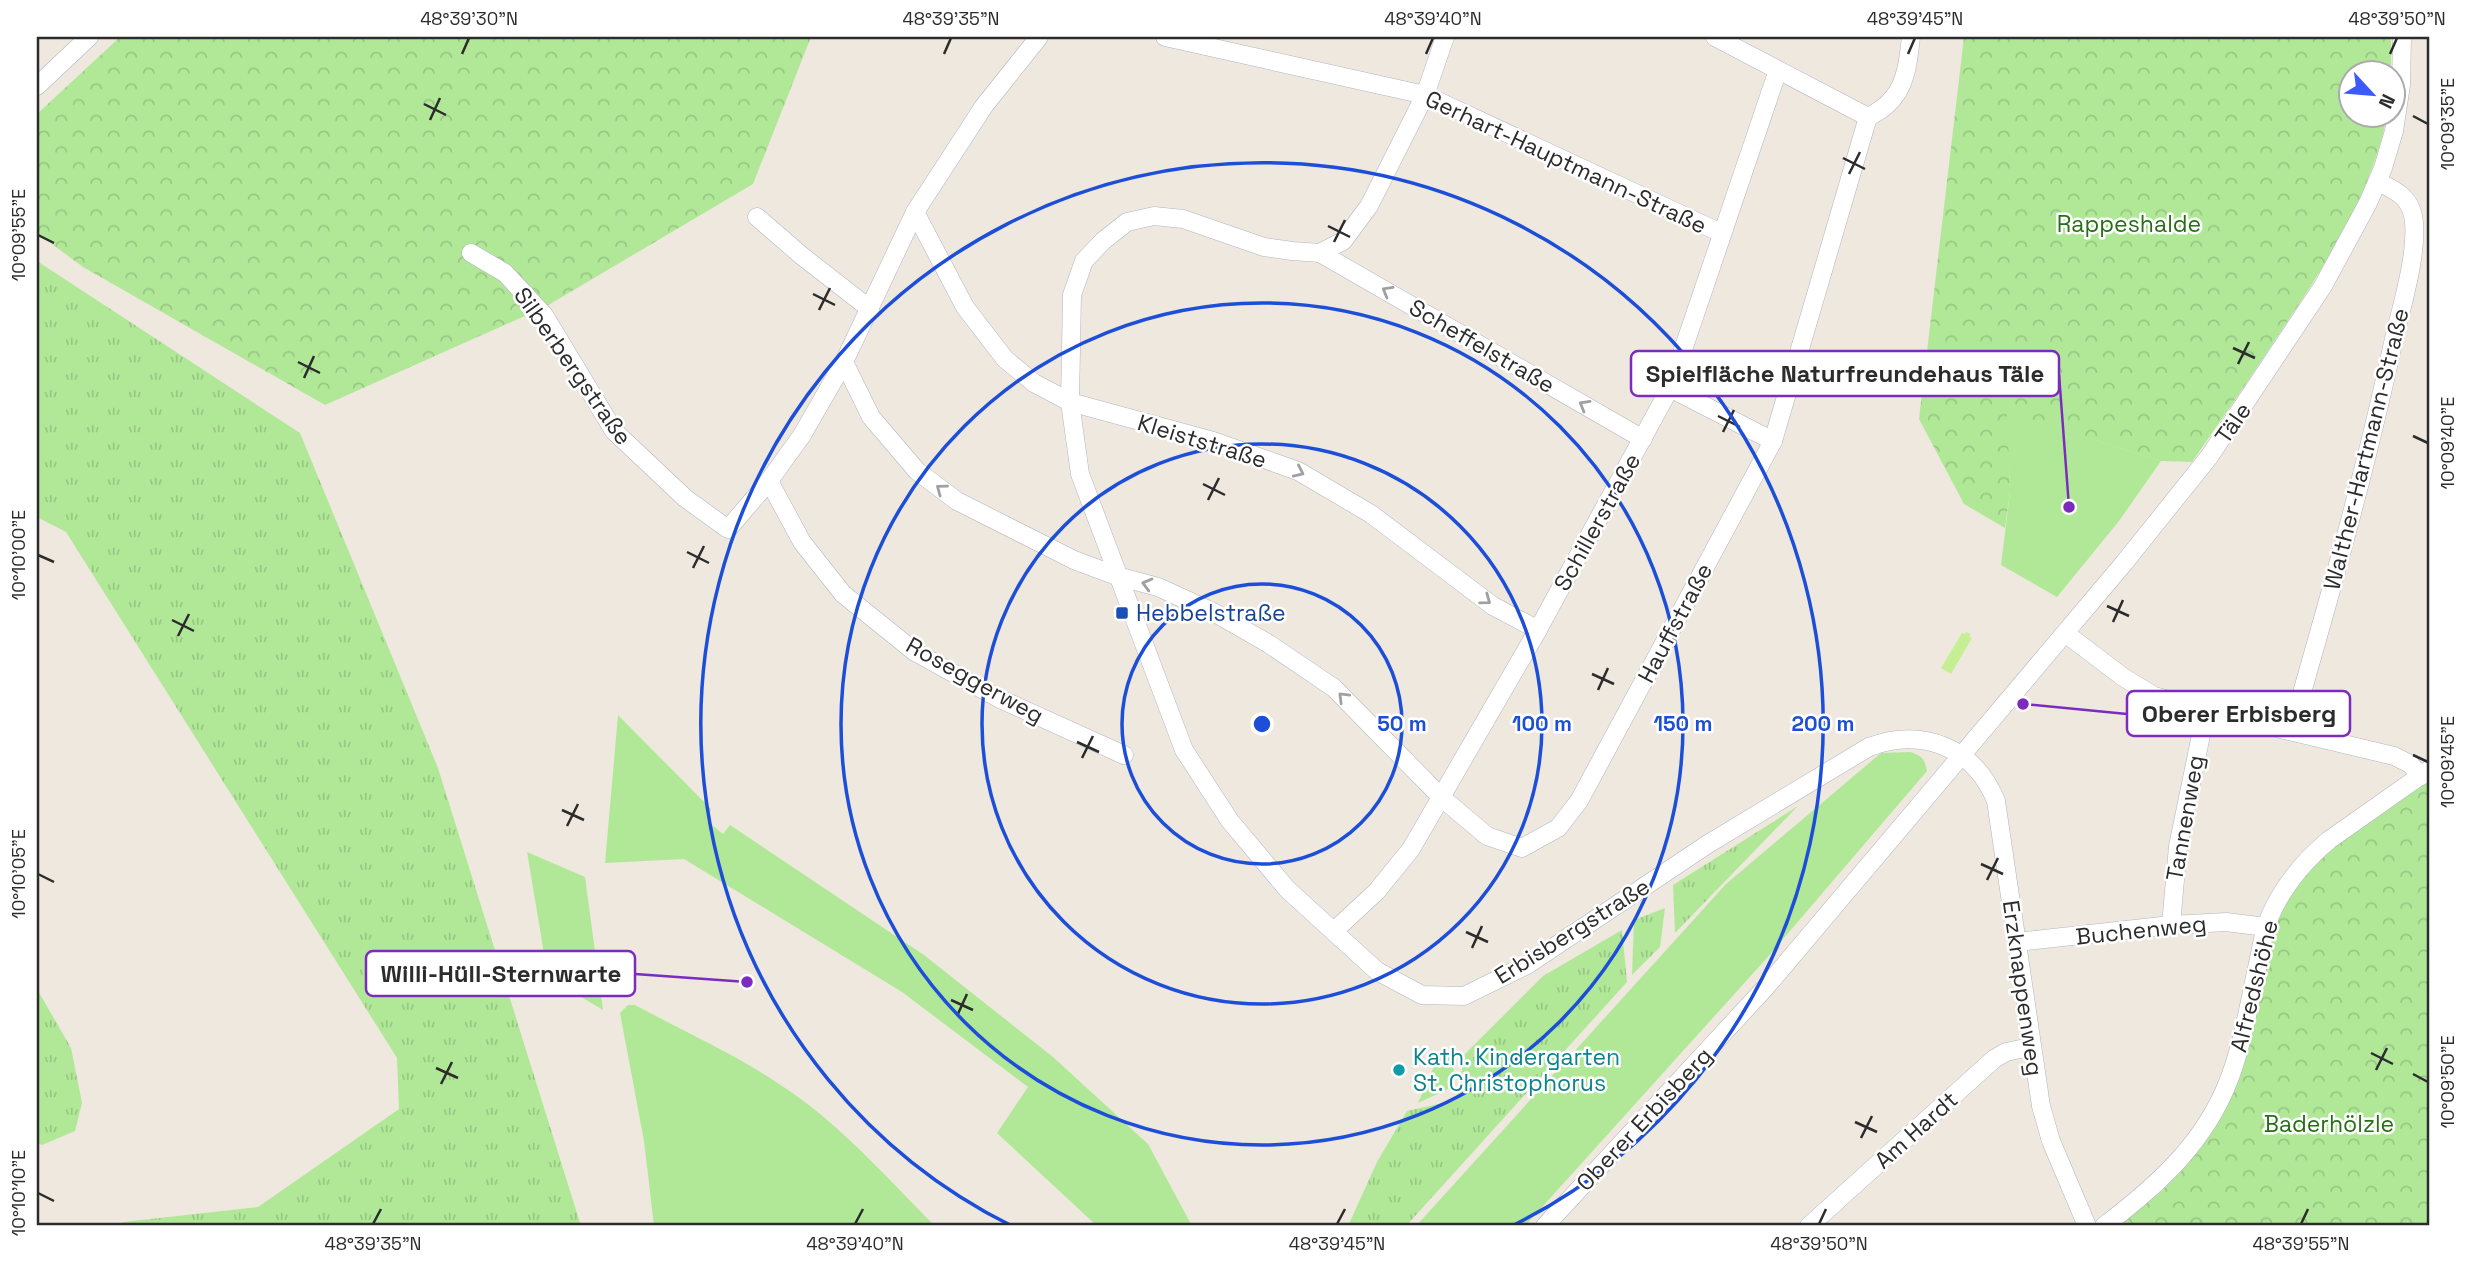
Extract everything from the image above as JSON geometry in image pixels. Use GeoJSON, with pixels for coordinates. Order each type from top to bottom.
{"type":"FeatureCollection","features":[{"type":"Feature","properties":{"kind":"street"},"geometry":{"type":"LineString","coordinates":[[37,86],[89,37]]}},
{"type":"Feature","properties":{"kind":"street","name":"Silberbergstraße"},"geometry":{"type":"LineString","coordinates":[[471,253],[505,273],[544,315],[614,431],[684,498],[728,529],[769,481],[802,435],[844,362],[915,212],[984,106],[1039,37]]}},
{"type":"Feature","properties":{"kind":"street","name":"Gerhart-Hauptmann-Straße"},"geometry":{"type":"LineString","coordinates":[[1165,37],[1184,39],[1425,95],[1721,233]]}},
{"type":"Feature","properties":{"kind":"street"},"geometry":{"type":"LineString","coordinates":[[1320,253],[1343,241],[1368,206],[1425,95],[1445,37]]}},
{"type":"Feature","properties":{"kind":"street"},"geometry":{"type":"LineString","coordinates":[[1714,37],[1868,117],[1880,112],[1897,96],[1908,70],[1911,37]]}},
{"type":"Feature","properties":{"kind":"street","name":"Täle"},"geometry":{"type":"LineString","coordinates":[[1960,755],[2170,508],[2216,446],[2333,270],[2378,182],[2389,152],[2398,110],[2402,37]]}},
{"type":"Feature","properties":{"kind":"street","name":"Schillerstraße"},"geometry":{"type":"LineString","coordinates":[[1334,931],[1377,891],[1411,849],[1538,630],[1670,388],[1778,70]]}},
{"type":"Feature","properties":{"kind":"street","name":"Hauffstraße"},"geometry":{"type":"LineString","coordinates":[[1442,798],[1487,836],[1522,848],[1558,828],[1580,801],[1773,441],[1868,117]]}},
{"type":"Feature","properties":{"kind":"street","name":"Walther-Hartmann-Straße"},"geometry":{"type":"LineString","coordinates":[[2291,731],[2371,444],[2413,244],[2414,221],[2410,204],[2398,190],[2378,182]]}},
{"type":"Feature","properties":{"kind":"street","name":"Kleiststraße"},"geometry":{"type":"LineString","coordinates":[[915,212],[965,307],[1005,359],[1034,383],[1070,402],[1213,441],[1298,471],[1371,514],[1493,606],[1538,630]]}},
{"type":"Feature","properties":{"kind":"street","name":"Erbisbergstraße"},"geometry":{"type":"LineString","coordinates":[[1320,253],[1264,247],[1183,219],[1154,216],[1127,222],[1084,261],[1072,295],[1070,402],[1080,474],[1184,750],[1230,821],[1287,889],[1377,971],[1422,995],[1464,996],[1527,965],[1708,844],[1869,747],[1898,739],[1927,740],[1939,743],[1960,755]]}},
{"type":"Feature","properties":{"kind":"street"},"geometry":{"type":"LineString","coordinates":[[757,217],[870,309]]}},
{"type":"Feature","properties":{"kind":"street","name":"Scheffelstraße"},"geometry":{"type":"LineString","coordinates":[[1320,253],[1643,439]]}},
{"type":"Feature","properties":{"kind":"street"},"geometry":{"type":"LineString","coordinates":[[844,362],[871,417],[917,471],[957,502],[1074,560],[1158,587],[1215,612],[1269,644],[1334,688],[1442,798]]}},
{"type":"Feature","properties":{"kind":"street"},"geometry":{"type":"LineString","coordinates":[[1670,388],[1773,441]]}},
{"type":"Feature","properties":{"kind":"street","name":"Roseggerweg"},"geometry":{"type":"LineString","coordinates":[[769,481],[802,542],[843,594],[915,652],[998,698],[1124,755]]}},
{"type":"Feature","properties":{"kind":"street"},"geometry":{"type":"LineString","coordinates":[[2065,633],[2123,677],[2154,696],[2403,759],[2425,773]]}},
{"type":"Feature","properties":{"kind":"street","name":"Tannenweg"},"geometry":{"type":"LineString","coordinates":[[2171,925],[2178,846],[2206,711]]}},
{"type":"Feature","properties":{"kind":"street","name":"Erzknappenweg"},"geometry":{"type":"LineString","coordinates":[[1960,755],[1985,779],[1996,801],[2036,1084],[2046,1124],[2087,1226]]}},
{"type":"Feature","properties":{"kind":"street","name":"Oberer Erbisberg"},"geometry":{"type":"LineString","coordinates":[[1545,1226],[1766,987],[1960,755]]}},
{"type":"Feature","properties":{"kind":"street","name":"Alfredshöhe"},"geometry":{"type":"LineString","coordinates":[[2104,1226],[2184,1157],[2210,1118],[2227,1085],[2237,1054],[2266,927],[2288,884],[2315,852],[2345,827],[2425,773]]}},
{"type":"Feature","properties":{"kind":"street","name":"Buchenweg"},"geometry":{"type":"LineString","coordinates":[[2017,942],[2171,925],[2226,922],[2266,927]]}},
{"type":"Feature","properties":{"kind":"street","name":"Am Hardt"},"geometry":{"type":"LineString","coordinates":[[1809,1226],[1994,1059],[2007,1052],[2030,1047]]}},
{"type":"Feature","properties":{"kind":"green space"},"geometry":{"type":"Polygon","coordinates":[[[120,37],[811,37],[753,184],[545,307],[325,405],[83,267],[37,233],[37,114],[120,37]]]}},
{"type":"Feature","properties":{"kind":"green space","name":"Rappeshalde"},"geometry":{"type":"Polygon","coordinates":[[[1964,37],[2391,37],[2391,60],[2338,60],[2338,130],[2384,130],[2358,202],[2313,283],[2192,462],[2161,461],[2008,413],[2010,492],[2005,528],[1964,504],[1919,419],[1964,37]]]}},
{"type":"Feature","properties":{"kind":"green space"},"geometry":{"type":"Polygon","coordinates":[[[37,261],[300,433],[438,768],[581,1226],[119,1226],[123,1222],[258,1207],[399,1109],[397,1058],[66,532],[37,517],[37,261]]]}},
{"type":"Feature","properties":{"kind":"green space"},"geometry":{"type":"Polygon","coordinates":[[[2007,412],[2161,461],[2119,521],[2057,597],[2001,565],[2010,492],[2007,412]]]}},
{"type":"Feature","properties":{"kind":"green space"},"geometry":{"type":"Polygon","coordinates":[[[1962,633],[1971,634],[1969,637],[1972,638],[1951,674],[1941,668],[1962,633]]]}},
{"type":"Feature","properties":{"kind":"green space"},"geometry":{"type":"Polygon","coordinates":[[[618,715],[711,809],[707,821],[723,834],[730,825],[924,955],[1053,1057],[1148,1144],[1192,1226],[1097,1226],[997,1133],[1028,1087],[902,992],[684,859],[605,863],[618,715]]]}},
{"type":"Feature","properties":{"kind":"green space"},"geometry":{"type":"Polygon","coordinates":[[[1910,752],[1922,758],[1927,771],[1766,959],[1525,1226],[1416,1226],[1726,884],[1881,753],[1910,752]]]}},
{"type":"Feature","properties":{"kind":"green space","name":"Baderhölzle"},"geometry":{"type":"Polygon","coordinates":[[[2430,778],[2430,1226],[2117,1226],[2162,1191],[2188,1164],[2201,1145],[2277,918],[2296,884],[2330,848],[2430,778]]]}},
{"type":"Feature","properties":{"kind":"green space"},"geometry":{"type":"Polygon","coordinates":[[[1798,806],[1675,933],[1673,885],[1798,806]]]}},
{"type":"Feature","properties":{"kind":"green space"},"geometry":{"type":"Polygon","coordinates":[[[527,852],[585,877],[603,1010],[548,977],[527,852]]]}},
{"type":"Feature","properties":{"kind":"green space"},"geometry":{"type":"Polygon","coordinates":[[[1665,908],[1660,947],[1632,975],[1634,920],[1665,908]]]}},
{"type":"Feature","properties":{"kind":"green space"},"geometry":{"type":"Polygon","coordinates":[[[1622,930],[1627,982],[1406,1226],[1348,1226],[1377,1162],[1407,1111],[1456,1100],[1465,1054],[1543,976],[1622,930]]]}},
{"type":"Feature","properties":{"kind":"green space"},"geometry":{"type":"Polygon","coordinates":[[[37,989],[71,1048],[82,1103],[75,1131],[42,1145],[37,1143],[37,989]]]}},
{"type":"Feature","properties":{"kind":"green space"},"geometry":{"type":"Polygon","coordinates":[[[628,1005],[635,1005],[718,1048],[798,1097],[852,1142],[935,1226],[654,1226],[644,1141],[620,1013],[628,1005]]]}},
{"type":"Feature","properties":{"kind":"green space"},"geometry":{"type":"Polygon","coordinates":[[[1442,1048],[1451,1058],[1454,1067],[1448,1089],[1418,1103],[1442,1048]]]}},
{"type":"Feature","properties":{"kind":"place","name":"Spielfläche Naturfreundehaus Täle"},"geometry":{"type":"Point","coordinates":[2069,507]}},
{"type":"Feature","properties":{"kind":"place","name":"Hebbelstraße"},"geometry":{"type":"Point","coordinates":[1122,613]}},
{"type":"Feature","properties":{"kind":"place","name":"Oberer Erbisberg"},"geometry":{"type":"Point","coordinates":[2023,704]}},
{"type":"Feature","properties":{"kind":"place","name":"Willi-Hüll-Sternwarte"},"geometry":{"type":"Point","coordinates":[747,982]}},
{"type":"Feature","properties":{"kind":"place","name":"Kath. Kindergarten St. Christophorus"},"geometry":{"type":"Point","coordinates":[1399,1070]}}]}
